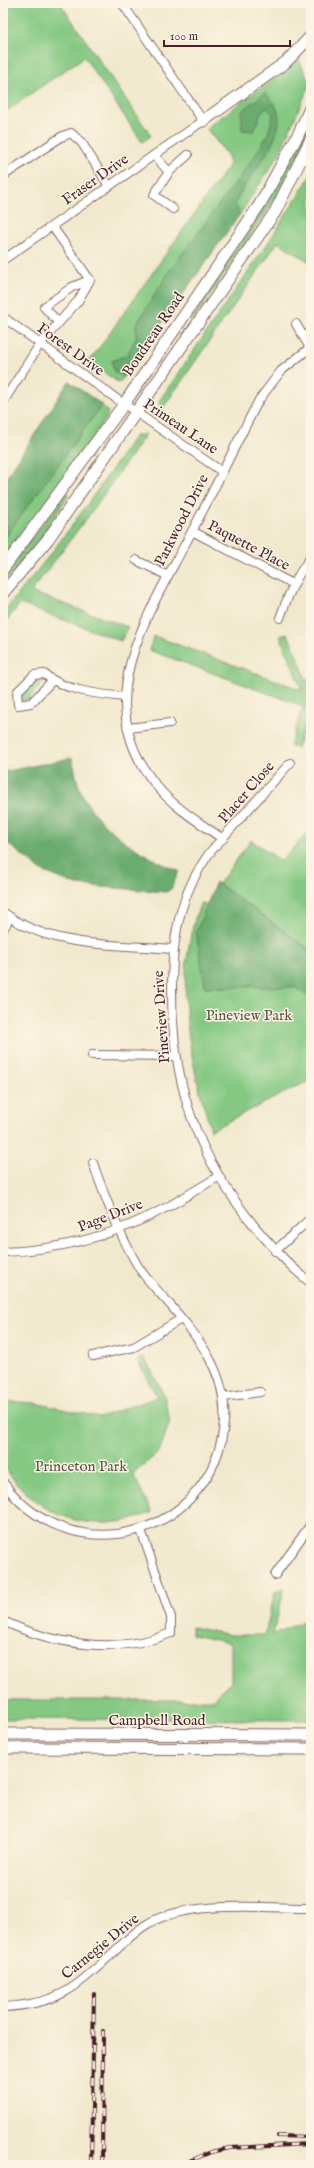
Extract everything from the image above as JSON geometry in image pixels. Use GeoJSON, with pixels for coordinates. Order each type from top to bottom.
{"type":"FeatureCollection","features":[{"type":"Feature","properties":{"kind":"main road"},"geometry":{"type":"LineString","coordinates":[[203,121],[286,62],[311,36]]}},
{"type":"Feature","properties":{"kind":"main road","name":"Boudreau Road"},"geometry":{"type":"LineString","coordinates":[[3,569],[124,404],[260,204],[299,133],[311,106]]}},
{"type":"Feature","properties":{"kind":"main road","name":"Boudreau Road"},"geometry":{"type":"LineString","coordinates":[[3,592],[48,539],[275,212],[311,139]]}},
{"type":"Feature","properties":{"kind":"main road","name":"Campbell Road"},"geometry":{"type":"LineString","coordinates":[[3,1734],[311,1735]]}},
{"type":"Feature","properties":{"kind":"main road","name":"Campbell Road"},"geometry":{"type":"LineString","coordinates":[[3,1748],[311,1749]]}},
{"type":"Feature","properties":{"kind":"street"},"geometry":{"type":"LineString","coordinates":[[122,3],[203,121]]}},
{"type":"Feature","properties":{"kind":"street","name":"Fraser Drive"},"geometry":{"type":"LineString","coordinates":[[3,260],[203,121]]}},
{"type":"Feature","properties":{"kind":"street"},"geometry":{"type":"LineString","coordinates":[[3,176],[61,137],[71,133],[82,143],[109,186]]}},
{"type":"Feature","properties":{"kind":"street"},"geometry":{"type":"LineString","coordinates":[[154,156],[168,172]]}},
{"type":"Feature","properties":{"kind":"street"},"geometry":{"type":"LineString","coordinates":[[173,209],[154,195],[168,172],[188,156]]}},
{"type":"Feature","properties":{"kind":"street"},"geometry":{"type":"LineString","coordinates":[[52,226],[90,280]]}},
{"type":"Feature","properties":{"kind":"street"},"geometry":{"type":"LineString","coordinates":[[58,322],[44,307],[72,287],[90,280]]}},
{"type":"Feature","properties":{"kind":"street"},"geometry":{"type":"LineString","coordinates":[[3,402],[40,344],[78,301],[90,280]]}},
{"type":"Feature","properties":{"kind":"street","name":"Forest Drive"},"geometry":{"type":"LineString","coordinates":[[3,317],[124,404]]}},
{"type":"Feature","properties":{"kind":"street","name":"Parkwood Drive"},"geometry":{"type":"LineString","coordinates":[[223,839],[186,812],[156,785],[136,752],[128,728],[124,698],[135,644],[222,471],[260,400],[281,371],[311,347],[296,324]]}},
{"type":"Feature","properties":{"kind":"street","name":"Primeau Lane"},"geometry":{"type":"LineString","coordinates":[[124,404],[222,471]]}},
{"type":"Feature","properties":{"kind":"street","name":"Paquette Place"},"geometry":{"type":"LineString","coordinates":[[192,531],[293,584]]}},
{"type":"Feature","properties":{"kind":"street","name":"Paquette Place"},"geometry":{"type":"LineString","coordinates":[[280,618],[293,584],[311,557]]}},
{"type":"Feature","properties":{"kind":"street"},"geometry":{"type":"LineString","coordinates":[[136,560],[168,576]]}},
{"type":"Feature","properties":{"kind":"street"},"geometry":{"type":"LineString","coordinates":[[52,680],[31,703],[18,704],[18,692],[34,675],[44,674],[52,680],[66,686],[124,698]]}},
{"type":"Feature","properties":{"kind":"street"},"geometry":{"type":"LineString","coordinates":[[128,728],[170,723]]}},
{"type":"Feature","properties":{"kind":"street","name":"Placer Close"},"geometry":{"type":"LineString","coordinates":[[223,839],[290,763]]}},
{"type":"Feature","properties":{"kind":"street","name":"Pineview Drive"},"geometry":{"type":"LineString","coordinates":[[223,839],[200,866],[187,892],[173,949],[172,1016],[176,1056],[192,1122],[218,1177],[245,1215],[275,1251],[311,1283]]}},
{"type":"Feature","properties":{"kind":"street"},"geometry":{"type":"LineString","coordinates":[[3,930],[6,915],[37,932],[57,938],[173,949]]}},
{"type":"Feature","properties":{"kind":"street"},"geometry":{"type":"LineString","coordinates":[[92,1055],[176,1056]]}},
{"type":"Feature","properties":{"kind":"street"},"geometry":{"type":"LineString","coordinates":[[3,1482],[16,1498],[36,1515],[69,1531],[105,1535],[141,1530],[177,1509],[200,1487],[214,1461],[221,1442],[224,1422],[223,1397],[219,1378],[211,1359],[198,1338],[140,1269],[120,1229],[93,1163]]}},
{"type":"Feature","properties":{"kind":"street","name":"Page Drive"},"geometry":{"type":"LineString","coordinates":[[3,1252],[62,1246],[120,1229],[170,1205],[218,1177]]}},
{"type":"Feature","properties":{"kind":"street"},"geometry":{"type":"LineString","coordinates":[[275,1251],[311,1218]]}},
{"type":"Feature","properties":{"kind":"street"},"geometry":{"type":"LineString","coordinates":[[94,1356],[134,1347],[181,1319]]}},
{"type":"Feature","properties":{"kind":"street"},"geometry":{"type":"LineString","coordinates":[[223,1397],[260,1392]]}},
{"type":"Feature","properties":{"kind":"street"},"geometry":{"type":"LineString","coordinates":[[275,1575],[311,1524]]}},
{"type":"Feature","properties":{"kind":"street"},"geometry":{"type":"LineString","coordinates":[[3,1621],[20,1629],[54,1640],[75,1643],[117,1644],[160,1638],[171,1633],[171,1617],[141,1530]]}},
{"type":"Feature","properties":{"kind":"street","name":"Carnegie Drive"},"geometry":{"type":"LineString","coordinates":[[3,2007],[34,2004],[62,1994],[78,1985],[136,1931],[149,1923],[177,1913],[208,1908],[311,1908]]}},
{"type":"Feature","properties":{"kind":"green space"},"geometry":{"type":"Polygon","coordinates":[[[3,3],[60,3],[151,136],[142,142],[84,57],[3,113],[3,3]]]}},
{"type":"Feature","properties":{"kind":"green space"},"geometry":{"type":"Polygon","coordinates":[[[299,60],[310,84],[278,156],[240,214],[119,383],[89,362],[230,164],[228,156],[206,128],[299,60]]]}},
{"type":"Feature","properties":{"kind":"green space"},"geometry":{"type":"Polygon","coordinates":[[[265,93],[276,106],[279,120],[276,135],[260,164],[241,191],[235,204],[240,214],[124,376],[114,372],[112,361],[127,355],[136,338],[136,325],[168,273],[247,167],[268,135],[273,114],[266,107],[260,115],[254,131],[242,130],[242,111],[265,93]]]}},
{"type":"Feature","properties":{"kind":"green space"},"geometry":{"type":"Polygon","coordinates":[[[311,119],[311,132],[283,187],[193,321],[191,320],[284,171],[311,119]]]}},
{"type":"Feature","properties":{"kind":"green space"},"geometry":{"type":"Polygon","coordinates":[[[311,175],[311,263],[278,242],[161,411],[159,401],[266,246],[311,175]]]}},
{"type":"Feature","properties":{"kind":"green space"},"geometry":{"type":"Polygon","coordinates":[[[69,381],[102,405],[3,540],[3,483],[69,381]]]}},
{"type":"Feature","properties":{"kind":"green space"},"geometry":{"type":"Polygon","coordinates":[[[102,405],[108,411],[106,419],[43,509],[3,559],[3,539],[102,405]]]}},
{"type":"Feature","properties":{"kind":"green space"},"geometry":{"type":"Polygon","coordinates":[[[146,434],[92,511],[31,592],[128,627],[121,641],[20,604],[3,625],[3,612],[72,526],[135,436],[146,434]]]}},
{"type":"Feature","properties":{"kind":"green space"},"geometry":{"type":"Polygon","coordinates":[[[67,492],[69,494],[44,534],[3,585],[3,576],[67,492]]]}},
{"type":"Feature","properties":{"kind":"green space"},"geometry":{"type":"Polygon","coordinates":[[[288,634],[307,681],[311,682],[311,709],[297,748],[290,746],[303,706],[149,650],[154,636],[302,690],[280,636],[288,634]]]}},
{"type":"Feature","properties":{"kind":"green space"},"geometry":{"type":"Polygon","coordinates":[[[40,678],[42,684],[28,700],[22,700],[21,695],[36,679],[40,678]]]}},
{"type":"Feature","properties":{"kind":"green space"},"geometry":{"type":"Polygon","coordinates":[[[72,758],[77,781],[82,794],[89,807],[99,819],[138,850],[179,871],[171,889],[166,892],[77,885],[42,871],[3,840],[3,767],[8,771],[72,758]]]}},
{"type":"Feature","properties":{"kind":"green space"},"geometry":{"type":"Polygon","coordinates":[[[311,829],[311,951],[219,884],[251,840],[281,861],[311,829]]]}},
{"type":"Feature","properties":{"kind":"green space"},"geometry":{"type":"Polygon","coordinates":[[[216,882],[311,951],[311,998],[294,987],[205,987],[196,932],[216,882]]]}},
{"type":"Feature","properties":{"kind":"green space","name":"Pineview Park"},"geometry":{"type":"Polygon","coordinates":[[[201,902],[311,981],[311,1082],[306,1082],[211,1130],[196,1074],[186,1016],[185,987],[187,958],[192,930],[201,902]]]}},
{"type":"Feature","properties":{"kind":"green space","name":"Princeton Park"},"geometry":{"type":"Polygon","coordinates":[[[144,1357],[164,1395],[170,1421],[159,1452],[133,1474],[152,1512],[119,1522],[85,1522],[53,1512],[38,1503],[16,1482],[3,1462],[3,1401],[34,1403],[100,1417],[157,1397],[137,1360],[144,1357]]]}},
{"type":"Feature","properties":{"kind":"green space"},"geometry":{"type":"Polygon","coordinates":[[[284,1589],[273,1635],[311,1617],[311,1720],[3,1719],[3,1700],[212,1700],[231,1681],[231,1643],[192,1635],[192,1627],[231,1635],[265,1635],[275,1592],[284,1589]]]}},
{"type":"Feature","properties":{"kind":"railway"},"geometry":{"type":"LineString","coordinates":[[91,2165],[94,1994]]}},
{"type":"Feature","properties":{"kind":"railway"},"geometry":{"type":"LineString","coordinates":[[102,2165],[103,2031]]}},
{"type":"Feature","properties":{"kind":"railway"},"geometry":{"type":"LineString","coordinates":[[278,2136],[311,2137]]}},
{"type":"Feature","properties":{"kind":"railway"},"geometry":{"type":"LineString","coordinates":[[180,2165],[211,2152],[230,2148],[311,2144]]}}]}
